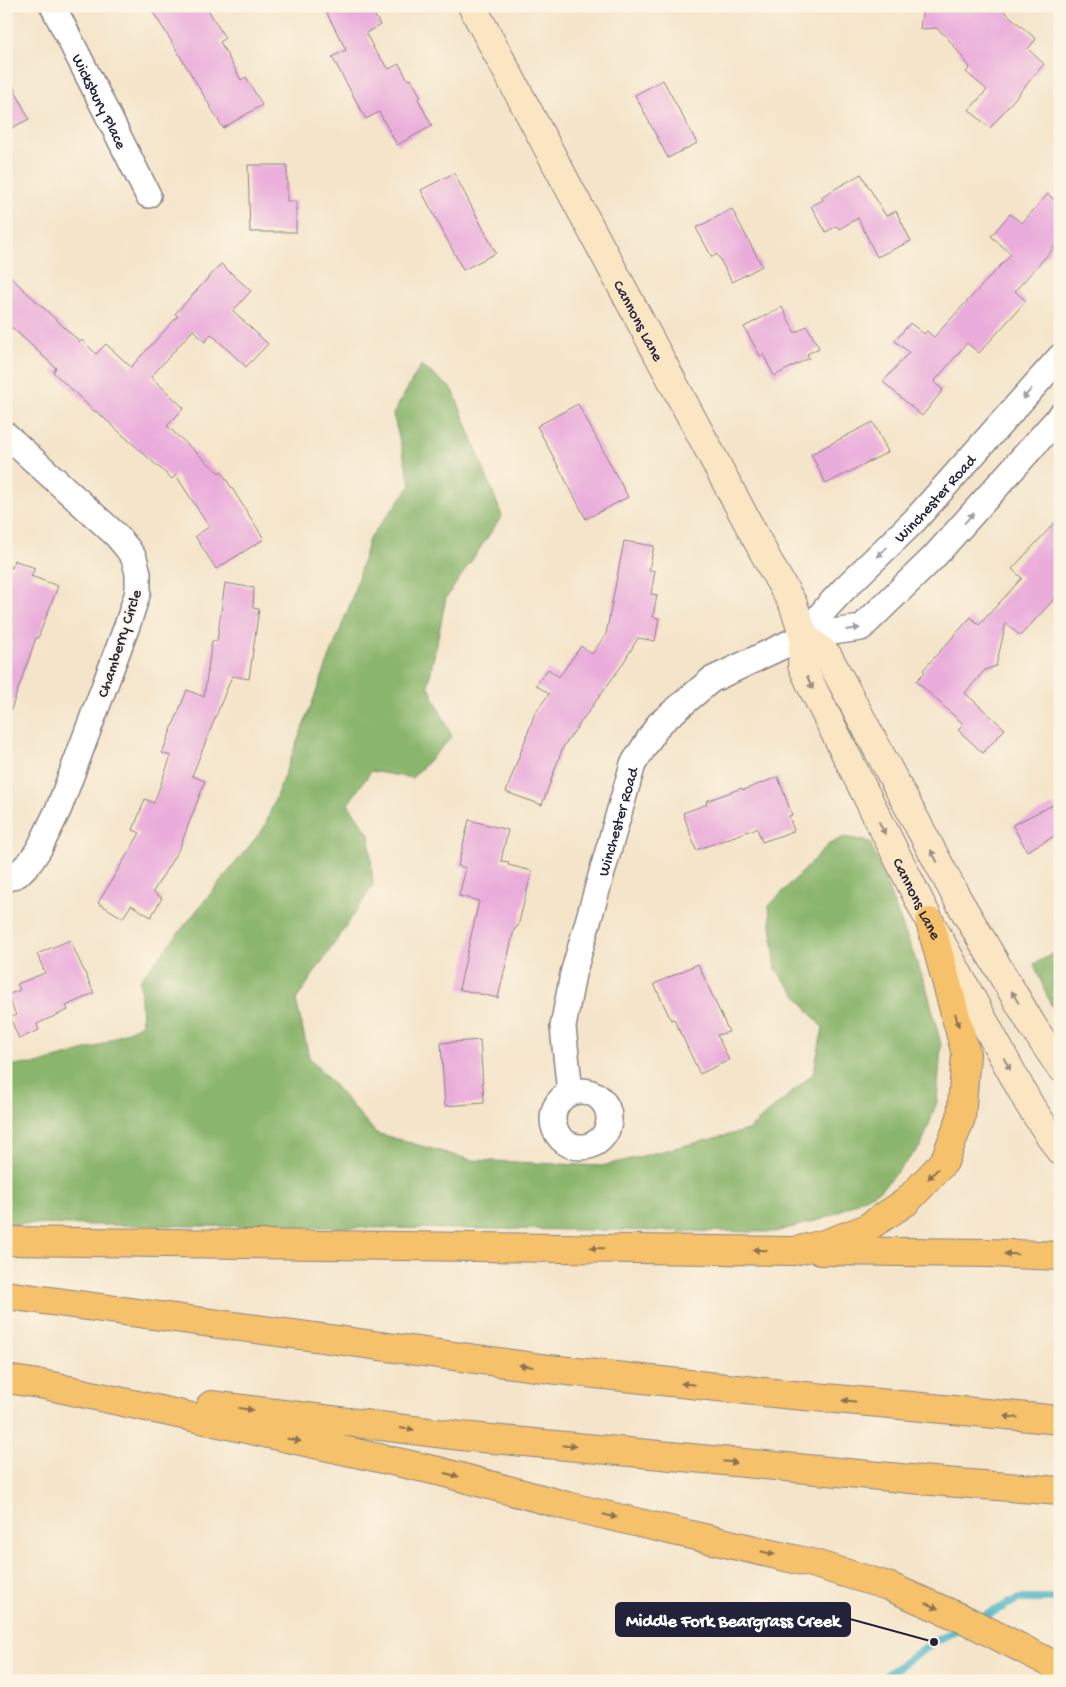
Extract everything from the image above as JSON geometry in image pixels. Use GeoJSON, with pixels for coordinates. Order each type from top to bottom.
{"type":"FeatureCollection","features":[{"type":"Feature","properties":{"kind":"highway"},"geometry":{"type":"LineString","coordinates":[[794,1251],[824,1244],[865,1229],[906,1202],[944,1162],[961,1118],[966,1054],[928,919]]}},
{"type":"Feature","properties":{"kind":"highway"},"geometry":{"type":"LineString","coordinates":[[6,1241],[989,1253],[1060,1256]]}},
{"type":"Feature","properties":{"kind":"highway"},"geometry":{"type":"LineString","coordinates":[[6,1295],[549,1369],[783,1394],[1060,1420]]}},
{"type":"Feature","properties":{"kind":"highway"},"geometry":{"type":"LineString","coordinates":[[6,1379],[461,1436],[922,1480],[1060,1491]]}},
{"type":"Feature","properties":{"kind":"highway"},"geometry":{"type":"LineString","coordinates":[[41,1384],[438,1471],[567,1506],[815,1564],[888,1586],[968,1622],[1060,1668]]}},
{"type":"Feature","properties":{"kind":"main road","name":"Cannons Lane"},"geometry":{"type":"LineString","coordinates":[[472,6],[768,561],[793,604],[804,636],[802,665],[928,919],[1029,1104],[1060,1151]]}},
{"type":"Feature","properties":{"kind":"main road","name":"Cannons Lane"},"geometry":{"type":"LineString","coordinates":[[804,636],[828,656],[957,898],[1032,1026],[1060,1067]]}},
{"type":"Feature","properties":{"kind":"main road"},"geometry":{"type":"LineString","coordinates":[[928,919],[957,898]]}},
{"type":"Feature","properties":{"kind":"street","name":"Wicksbury Place"},"geometry":{"type":"LineString","coordinates":[[54,6],[148,195]]}},
{"type":"Feature","properties":{"kind":"street","name":"Winchester Road"},"geometry":{"type":"LineString","coordinates":[[804,636],[838,595],[914,522],[1060,357]]}},
{"type":"Feature","properties":{"kind":"street","name":"Winchester Road"},"geometry":{"type":"LineString","coordinates":[[570,1093],[563,1027],[573,974],[633,764],[659,724],[711,680],[804,636],[861,628],[933,558],[1060,416]]}},
{"type":"Feature","properties":{"kind":"street","name":"Chamberry Circle"},"geometry":{"type":"LineString","coordinates":[[6,435],[116,535],[134,558],[138,573],[138,592],[128,623],[59,808],[39,850],[31,861],[18,874],[6,879]]}},
{"type":"Feature","properties":{"kind":"street"},"geometry":{"type":"LineString","coordinates":[[962,468],[992,492]]}},
{"type":"Feature","properties":{"kind":"green space"},"geometry":{"type":"Polygon","coordinates":[[[421,365],[453,390],[502,516],[446,598],[428,685],[452,737],[412,778],[371,771],[348,804],[369,834],[373,886],[296,1000],[309,1057],[376,1133],[471,1160],[602,1166],[748,1130],[813,1074],[823,1028],[776,970],[769,906],[828,845],[844,837],[870,842],[927,989],[941,1045],[937,1102],[921,1146],[880,1190],[826,1218],[775,1232],[6,1224],[6,1065],[37,1064],[96,1047],[142,1024],[140,980],[264,828],[352,599],[369,539],[411,485],[393,414],[421,365]]]}},
{"type":"Feature","properties":{"kind":"green space"},"geometry":{"type":"Polygon","coordinates":[[[1060,950],[1060,1017],[1050,1003],[1034,964],[1060,950]]]}},
{"type":"Feature","properties":{"kind":"building"},"geometry":{"type":"Polygon","coordinates":[[[149,6],[206,6],[225,38],[220,42],[241,80],[246,77],[262,105],[223,128],[149,6]]]}},
{"type":"Feature","properties":{"kind":"building"},"geometry":{"type":"Polygon","coordinates":[[[323,6],[370,6],[380,25],[366,33],[375,51],[389,69],[399,64],[408,80],[411,79],[421,97],[418,99],[432,126],[397,145],[379,112],[366,119],[332,57],[346,50],[323,6]]]}},
{"type":"Feature","properties":{"kind":"building"},"geometry":{"type":"Polygon","coordinates":[[[923,6],[998,6],[1036,39],[1028,49],[1044,64],[990,128],[969,110],[987,90],[966,72],[970,67],[946,36],[936,28],[920,29],[923,6]]]}},
{"type":"Feature","properties":{"kind":"building"},"geometry":{"type":"Polygon","coordinates":[[[6,72],[29,119],[6,131],[6,72]]]}},
{"type":"Feature","properties":{"kind":"building"},"geometry":{"type":"Polygon","coordinates":[[[663,80],[697,143],[668,158],[635,95],[663,80]]]}},
{"type":"Feature","properties":{"kind":"building"},"geometry":{"type":"Polygon","coordinates":[[[248,165],[287,165],[287,201],[296,201],[296,232],[250,232],[248,165]]]}},
{"type":"Feature","properties":{"kind":"building"},"geometry":{"type":"Polygon","coordinates":[[[454,173],[496,253],[463,270],[421,190],[454,173]]]}},
{"type":"Feature","properties":{"kind":"building"},"geometry":{"type":"Polygon","coordinates":[[[861,174],[886,216],[896,211],[911,241],[877,257],[858,218],[839,229],[837,226],[826,232],[811,206],[823,200],[821,197],[861,174]]]}},
{"type":"Feature","properties":{"kind":"building"},"geometry":{"type":"Polygon","coordinates":[[[1048,194],[1060,205],[1060,241],[1015,291],[1026,301],[979,353],[967,343],[934,382],[943,390],[922,416],[883,382],[909,352],[895,341],[910,323],[924,334],[927,331],[934,337],[1011,254],[991,236],[1010,214],[1022,223],[1048,194]]]}},
{"type":"Feature","properties":{"kind":"building"},"geometry":{"type":"Polygon","coordinates":[[[732,209],[762,266],[732,282],[717,254],[712,257],[696,228],[732,209]]]}},
{"type":"Feature","properties":{"kind":"building"},"geometry":{"type":"Polygon","coordinates":[[[221,264],[251,291],[233,311],[268,344],[246,367],[211,334],[205,342],[193,330],[151,377],[184,408],[167,426],[219,473],[221,471],[264,539],[216,569],[195,536],[209,527],[176,475],[172,479],[95,412],[53,372],[56,368],[6,322],[6,273],[80,342],[82,340],[96,354],[106,344],[131,367],[178,316],[175,314],[221,264]]]}},
{"type":"Feature","properties":{"kind":"building"},"geometry":{"type":"Polygon","coordinates":[[[782,307],[795,333],[807,326],[819,348],[807,354],[809,358],[774,376],[763,354],[760,356],[744,327],[782,307]]]}},
{"type":"Feature","properties":{"kind":"building"},"geometry":{"type":"Polygon","coordinates":[[[578,404],[628,497],[586,519],[537,426],[578,404]]]}},
{"type":"Feature","properties":{"kind":"building"},"geometry":{"type":"Polygon","coordinates":[[[873,422],[888,452],[826,484],[811,454],[873,422]]]}},
{"type":"Feature","properties":{"kind":"building"},"geometry":{"type":"Polygon","coordinates":[[[1060,517],[1060,593],[1020,636],[1006,623],[996,666],[985,670],[965,693],[1005,729],[983,753],[958,730],[963,724],[916,681],[925,672],[923,670],[971,617],[979,625],[1022,578],[1012,569],[1060,517]]]}},
{"type":"Feature","properties":{"kind":"building"},"geometry":{"type":"Polygon","coordinates":[[[624,541],[654,546],[649,570],[655,571],[651,594],[657,595],[653,617],[659,618],[655,641],[638,638],[622,665],[563,747],[542,805],[506,792],[535,713],[549,694],[536,685],[548,669],[559,677],[581,646],[592,654],[606,634],[624,541]]]}},
{"type":"Feature","properties":{"kind":"building"},"geometry":{"type":"Polygon","coordinates":[[[14,560],[35,568],[31,576],[58,586],[38,638],[36,638],[9,715],[6,714],[6,566],[12,568],[14,560]]]}},
{"type":"Feature","properties":{"kind":"building"},"geometry":{"type":"Polygon","coordinates":[[[225,583],[254,588],[253,608],[259,609],[249,679],[232,676],[192,776],[205,781],[180,847],[153,892],[162,898],[151,917],[131,905],[123,918],[98,903],[140,833],[133,830],[145,799],[154,803],[171,756],[162,753],[187,690],[204,697],[212,641],[217,641],[225,583]]]}},
{"type":"Feature","properties":{"kind":"building"},"geometry":{"type":"Polygon","coordinates":[[[778,777],[792,815],[789,816],[794,831],[762,842],[757,828],[696,850],[683,813],[707,804],[706,801],[778,777]]]}},
{"type":"Feature","properties":{"kind":"building"},"geometry":{"type":"Polygon","coordinates":[[[1053,805],[1060,818],[1060,833],[1027,851],[1013,826],[1014,824],[1053,805]]]}},
{"type":"Feature","properties":{"kind":"building"},"geometry":{"type":"Polygon","coordinates":[[[469,820],[508,830],[501,861],[509,862],[508,865],[532,871],[518,926],[514,930],[498,998],[459,989],[479,901],[459,896],[466,868],[458,866],[469,820]]]}},
{"type":"Feature","properties":{"kind":"building"},"geometry":{"type":"Polygon","coordinates":[[[70,940],[94,993],[66,1006],[68,1010],[37,1024],[39,1030],[19,1039],[10,1017],[16,1015],[7,995],[20,990],[17,984],[45,973],[37,954],[70,940]]]}},
{"type":"Feature","properties":{"kind":"building"},"geometry":{"type":"Polygon","coordinates":[[[698,964],[729,1032],[717,1035],[729,1060],[700,1074],[674,1019],[671,1020],[654,984],[698,964]]]}},
{"type":"Feature","properties":{"kind":"building"},"geometry":{"type":"Polygon","coordinates":[[[480,1040],[484,1103],[445,1106],[441,1043],[480,1040]]]}},
{"type":"Feature","properties":{"kind":"waterway"},"geometry":{"type":"LineString","coordinates":[[979,1619],[1018,1599],[1060,1599]]}},
{"type":"Feature","properties":{"kind":"waterway"},"geometry":{"type":"LineString","coordinates":[[878,1681],[934,1642],[964,1626]]}},
{"type":"Feature","properties":{"kind":"place","name":"Middle Fork Beargrass Creek"},"geometry":{"type":"Point","coordinates":[934,1642]}}]}
